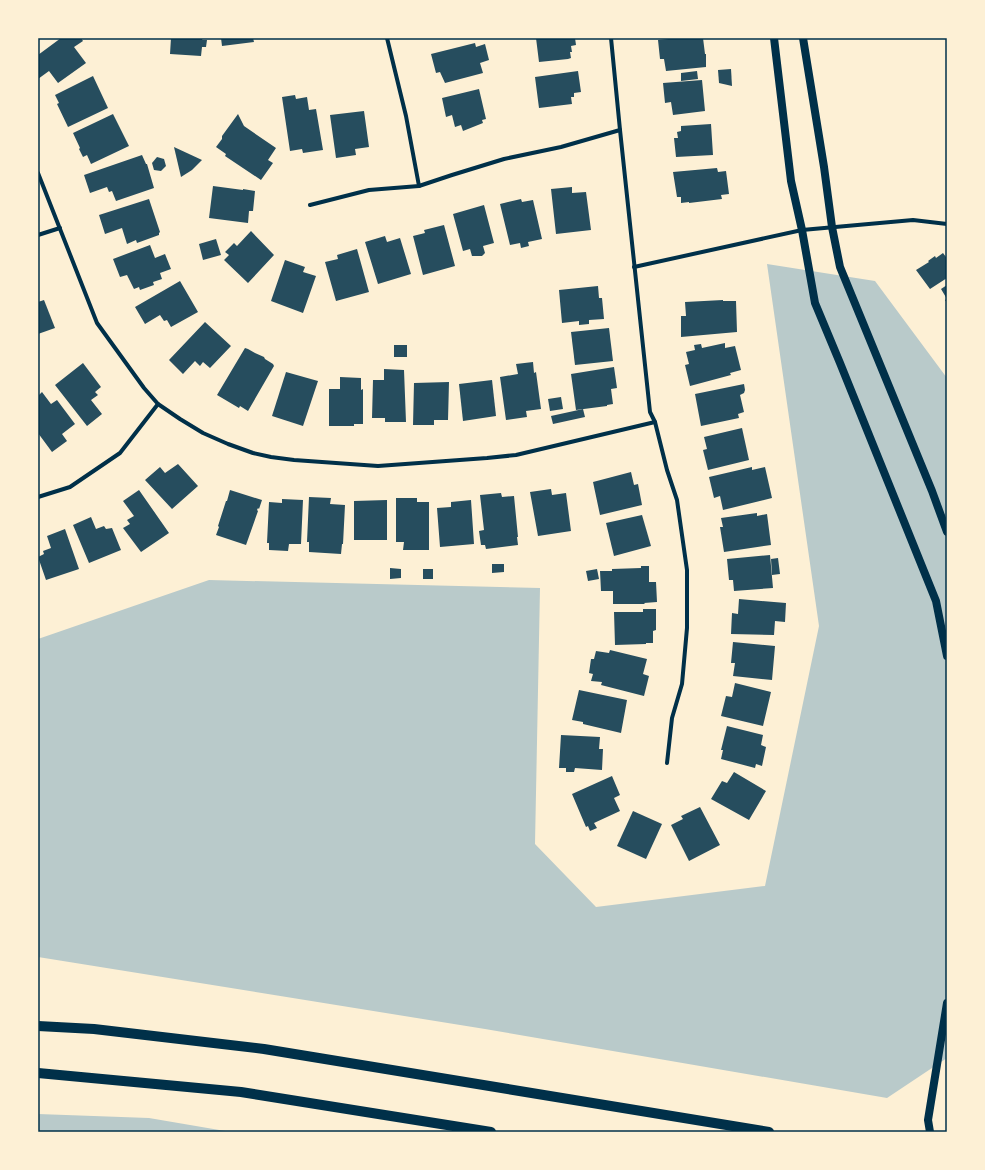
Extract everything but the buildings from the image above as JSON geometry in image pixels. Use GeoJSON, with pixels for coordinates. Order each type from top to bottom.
{"type":"FeatureCollection","features":[{"type":"Feature","properties":{"kind":"main road"},"geometry":{"type":"LineString","coordinates":[[774,38],[791,181],[802,230],[815,303],[936,601],[947,656]]}},
{"type":"Feature","properties":{"kind":"main road"},"geometry":{"type":"LineString","coordinates":[[804,38],[832,227],[840,267],[929,484],[947,532]]}},
{"type":"Feature","properties":{"kind":"main road"},"geometry":{"type":"LineString","coordinates":[[930,1132],[928,1120],[947,1003]]}},
{"type":"Feature","properties":{"kind":"main road"},"geometry":{"type":"LineString","coordinates":[[38,1026],[94,1029],[264,1049],[769,1132]]}},
{"type":"Feature","properties":{"kind":"main road"},"geometry":{"type":"LineString","coordinates":[[38,1073],[241,1092],[491,1132]]}},
{"type":"Feature","properties":{"kind":"street"},"geometry":{"type":"LineString","coordinates":[[387,38],[406,116],[419,186]]}},
{"type":"Feature","properties":{"kind":"street"},"geometry":{"type":"LineString","coordinates":[[611,38],[650,412],[655,422],[667,470],[677,500],[687,570],[688,628],[682,684],[672,718],[667,763]]}},
{"type":"Feature","properties":{"kind":"street"},"geometry":{"type":"LineString","coordinates":[[310,205],[369,190],[419,186],[452,174],[504,160],[562,147],[620,130]]}},
{"type":"Feature","properties":{"kind":"street"},"geometry":{"type":"LineString","coordinates":[[38,173],[97,323],[144,388],[158,404],[203,433],[228,444],[253,453],[294,460],[378,466],[516,455],[655,422]]}},
{"type":"Feature","properties":{"kind":"street"},"geometry":{"type":"LineString","coordinates":[[634,267],[802,230],[913,220],[947,224]]}},
{"type":"Feature","properties":{"kind":"street"},"geometry":{"type":"LineString","coordinates":[[38,235],[60,228]]}},
{"type":"Feature","properties":{"kind":"street"},"geometry":{"type":"LineString","coordinates":[[38,497],[70,487],[120,453],[158,404]]}},
{"type":"Feature","properties":{"kind":"shaded area"},"geometry":{"type":"Polygon","coordinates":[[[767,264],[875,281],[947,378],[947,1058],[887,1098],[485,1029],[38,957],[38,639],[209,580],[540,588],[535,844],[596,907],[765,886],[819,626],[767,264]]]}},
{"type":"Feature","properties":{"kind":"shaded area"},"geometry":{"type":"Polygon","coordinates":[[[38,1114],[149,1118],[231,1132],[38,1132],[38,1114]]]}}]}
